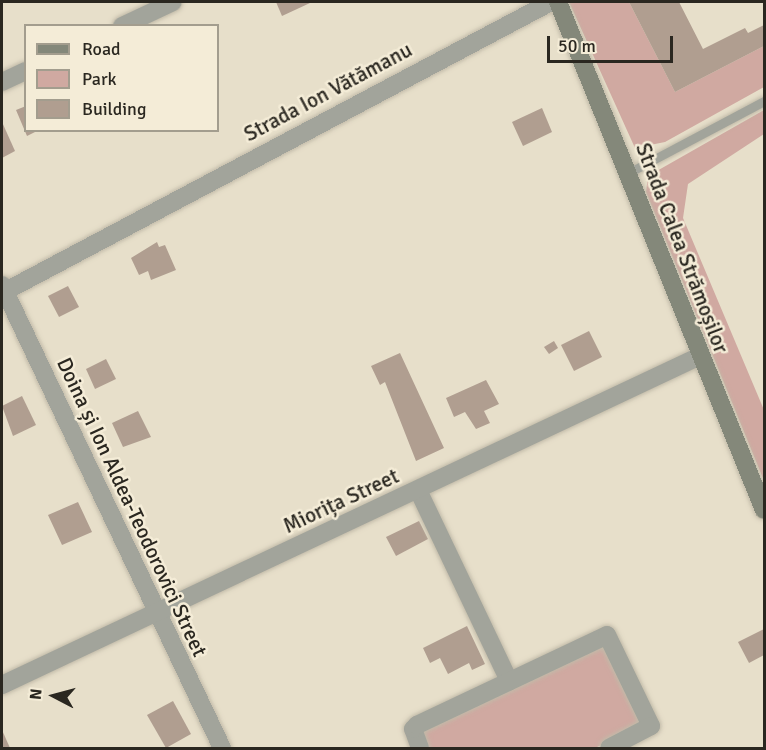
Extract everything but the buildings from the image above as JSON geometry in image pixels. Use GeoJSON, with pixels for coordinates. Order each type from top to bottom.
{"type":"FeatureCollection","features":[{"type":"Feature","properties":{"kind":"street"},"geometry":{"type":"LineString","coordinates":[[126,24],[173,2]]}},
{"type":"Feature","properties":{"kind":"street","name":"Strada Ion Vătămanu"},"geometry":{"type":"LineString","coordinates":[[3,290],[551,2]]}},
{"type":"Feature","properties":{"kind":"street","name":"Strada Calea Strămoșilor"},"geometry":{"type":"LineString","coordinates":[[558,2],[630,172],[700,357],[765,510]]}},
{"type":"Feature","properties":{"kind":"street"},"geometry":{"type":"LineString","coordinates":[[2,82],[24,72]]}},
{"type":"Feature","properties":{"kind":"street","name":"Doina și Ion Aldea-Teodorovici Street"},"geometry":{"type":"LineString","coordinates":[[3,290],[222,748]]}},
{"type":"Feature","properties":{"kind":"street","name":"Miorița Street"},"geometry":{"type":"LineString","coordinates":[[2,686],[700,357]]}},
{"type":"Feature","properties":{"kind":"street"},"geometry":{"type":"LineString","coordinates":[[418,490],[509,681]]}},
{"type":"Feature","properties":{"kind":"street"},"geometry":{"type":"LineString","coordinates":[[420,748],[413,729],[417,725],[607,635],[651,726],[609,748]]}},
{"type":"Feature","properties":{"kind":"lane"},"geometry":{"type":"LineString","coordinates":[[630,172],[765,101]]}},
{"type":"Feature","properties":{"kind":"green space"},"geometry":{"type":"Polygon","coordinates":[[[569,2],[629,2],[675,92],[764,46],[764,87],[665,142],[635,148],[569,2]]]}},
{"type":"Feature","properties":{"kind":"green space"},"geometry":{"type":"Polygon","coordinates":[[[764,110],[764,134],[688,184],[683,218],[764,410],[764,481],[646,192],[648,176],[764,110]]]}},
{"type":"Feature","properties":{"kind":"green space"},"geometry":{"type":"Polygon","coordinates":[[[605,641],[645,724],[595,748],[427,748],[419,731],[605,641]]]}}]}
